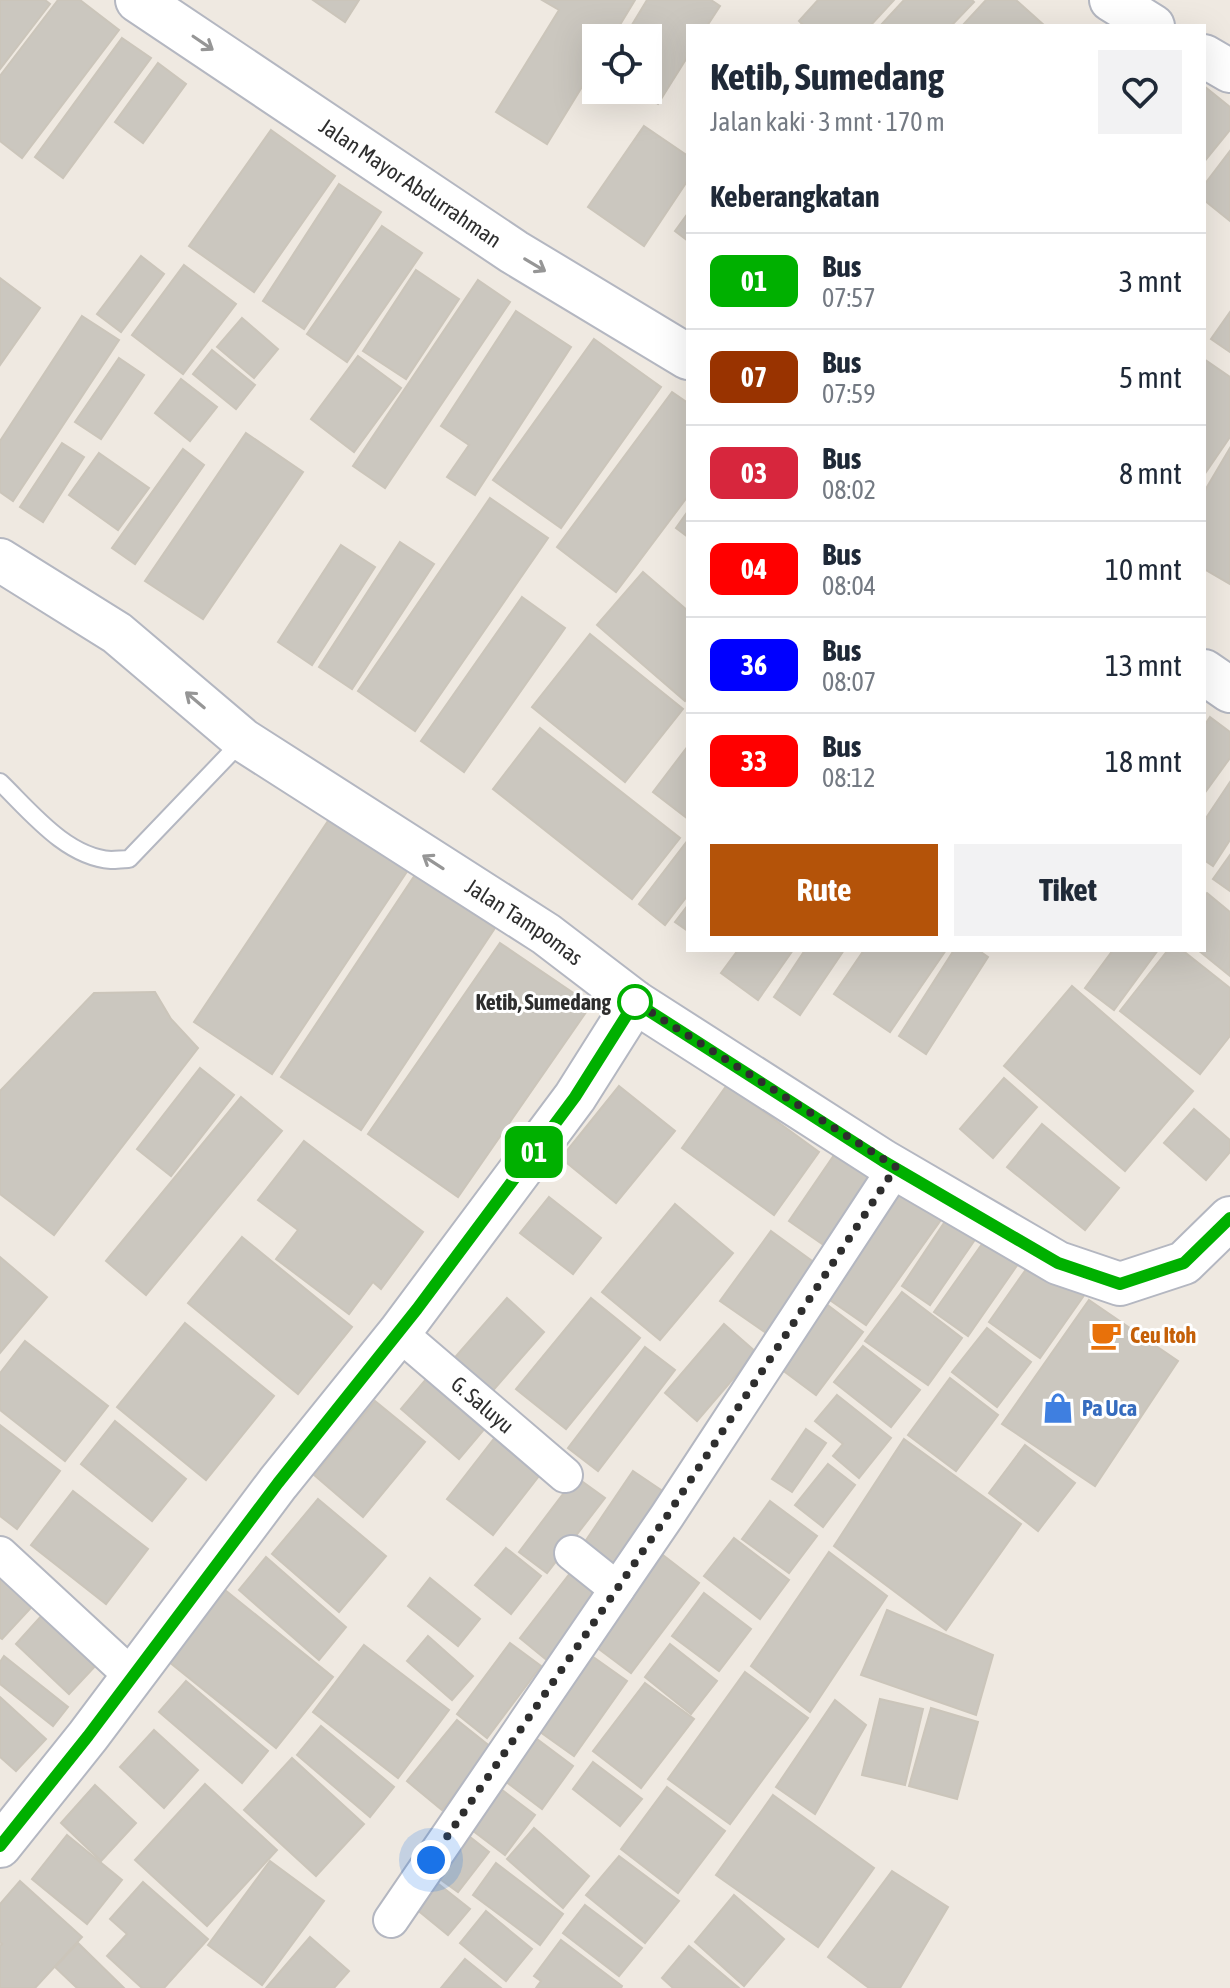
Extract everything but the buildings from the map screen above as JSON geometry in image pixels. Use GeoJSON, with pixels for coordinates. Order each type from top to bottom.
{"type":"FeatureCollection","features":[{"type":"Feature","properties":{"kind":"main road","name":"Jalan Mayor Abdurrahman"},"geometry":{"type":"LineString","coordinates":[[146,2],[514,252],[686,356]]}},
{"type":"Feature","properties":{"kind":"main road"},"geometry":{"type":"LineString","coordinates":[[1206,673],[1230,690]]}},
{"type":"Feature","properties":{"kind":"street"},"geometry":{"type":"LineString","coordinates":[[1111,0],[1150,24]]}},
{"type":"Feature","properties":{"kind":"street"},"geometry":{"type":"LineString","coordinates":[[1206,57],[1230,71]]}},
{"type":"Feature","properties":{"kind":"street","name":"Jalan Tampomas"},"geometry":{"type":"LineString","coordinates":[[0,560],[117,633],[243,740],[546,934],[635,1002],[896,1167],[1058,1263],[1120,1284],[1184,1263],[1230,1218]]}},
{"type":"Feature","properties":{"kind":"street"},"geometry":{"type":"LineString","coordinates":[[0,1846],[88,1736],[278,1483],[399,1333],[575,1097],[635,1002]]}},
{"type":"Feature","properties":{"kind":"street"},"geometry":{"type":"LineString","coordinates":[[391,1920],[676,1503],[896,1167]]}},
{"type":"Feature","properties":{"kind":"street","name":"G. Saluyu"},"geometry":{"type":"LineString","coordinates":[[399,1333],[565,1475]]}},
{"type":"Feature","properties":{"kind":"street"},"geometry":{"type":"LineString","coordinates":[[572,1553],[617,1589]]}},
{"type":"Feature","properties":{"kind":"street"},"geometry":{"type":"LineString","coordinates":[[0,1554],[132,1676]]}},
{"type":"Feature","properties":{"kind":"lane"},"geometry":{"type":"LineString","coordinates":[[0,782],[61,841],[108,860],[129,859],[243,740]]}},
{"type":"Feature","properties":{"kind":"bus line","name":"01"},"geometry":{"type":"LineString","coordinates":[[0,1846],[88,1736],[278,1483],[399,1333],[575,1097],[635,1002],[883,1161],[1058,1263],[1120,1284],[1184,1263],[1230,1218]]}},
{"type":"Feature","properties":{"kind":"place","name":"Ketib, Sumedang"},"geometry":{"type":"Point","coordinates":[635,1002]}},
{"type":"Feature","properties":{"kind":"place","name":"Ceu Itoh"},"geometry":{"type":"Point","coordinates":[1106,1335]}},
{"type":"Feature","properties":{"kind":"place","name":"Pa Uca"},"geometry":{"type":"Point","coordinates":[1058,1408]}},
{"type":"Feature","properties":{"kind":"route"},"geometry":{"type":"LineString","coordinates":[[431,1860],[667,1516],[896,1167],[635,1002]]}}]}
